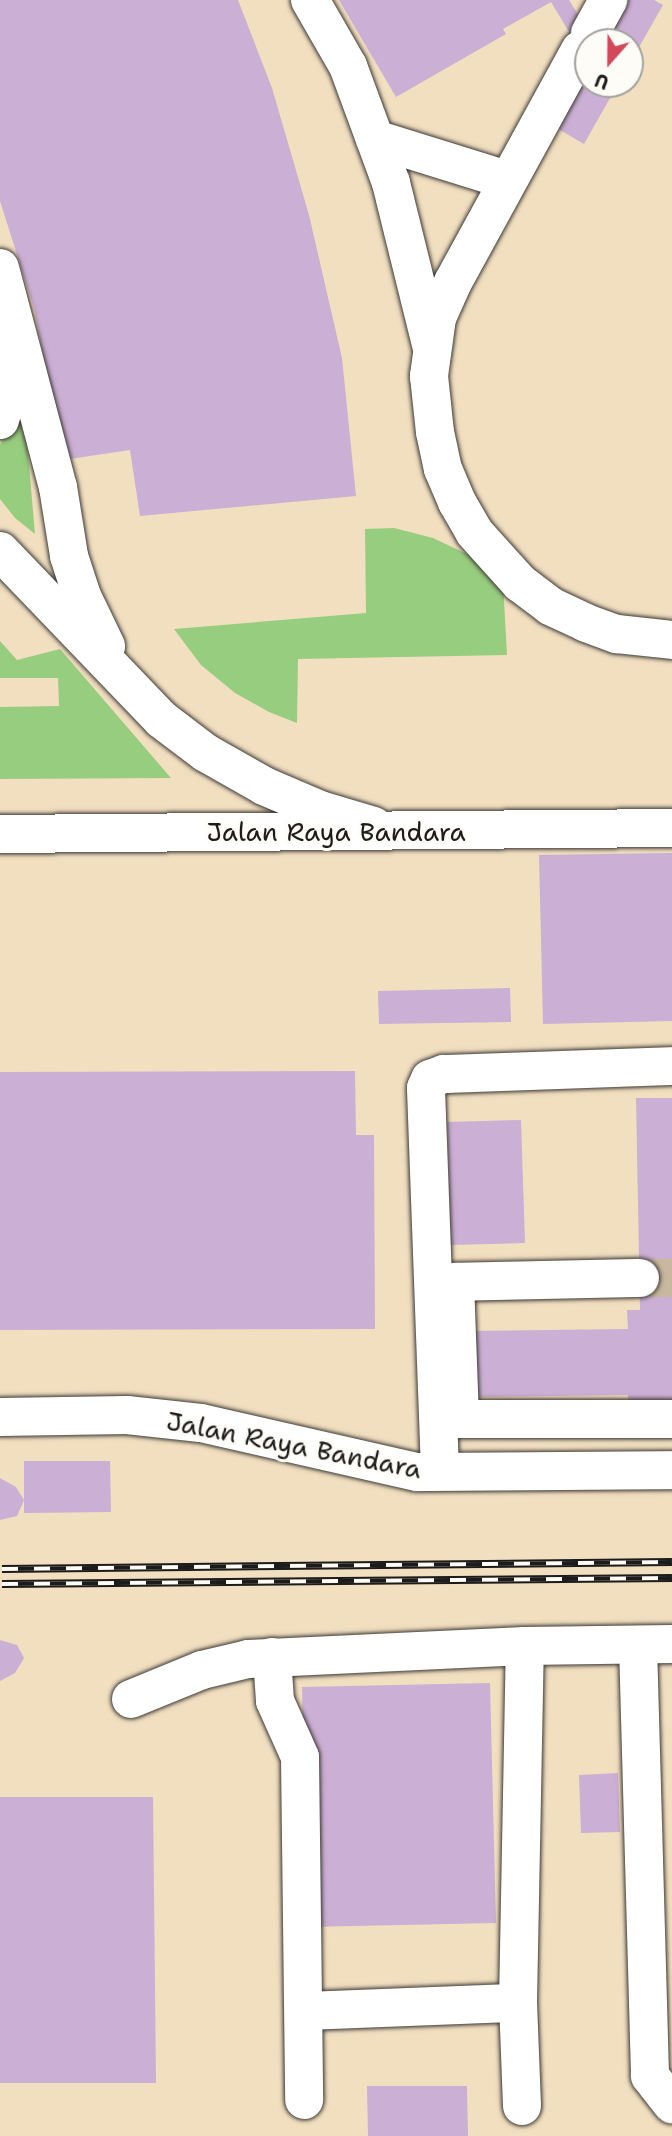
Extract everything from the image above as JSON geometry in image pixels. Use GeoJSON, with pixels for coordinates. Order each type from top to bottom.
{"type":"FeatureCollection","features":[{"type":"Feature","properties":{"kind":"street"},"geometry":{"type":"LineString","coordinates":[[310,0],[348,66],[391,183],[431,346]]}},
{"type":"Feature","properties":{"kind":"street"},"geometry":{"type":"LineString","coordinates":[[608,0],[507,180],[437,318],[431,346],[430,404],[443,469],[457,502],[482,541],[520,583],[550,606],[617,634],[672,640]]}},
{"type":"Feature","properties":{"kind":"street"},"geometry":{"type":"LineString","coordinates":[[375,139],[507,180]]}},
{"type":"Feature","properties":{"kind":"street"},"geometry":{"type":"LineString","coordinates":[[0,420],[12,379],[4,282]]}},
{"type":"Feature","properties":{"kind":"street"},"geometry":{"type":"LineString","coordinates":[[4,282],[58,487],[69,556],[97,632],[128,685]]}},
{"type":"Feature","properties":{"kind":"street"},"geometry":{"type":"LineString","coordinates":[[0,551],[161,719],[206,753],[264,786],[320,810],[395,832]]}},
{"type":"Feature","properties":{"kind":"street","name":"Jalan Raya Bandara"},"geometry":{"type":"LineString","coordinates":[[0,834],[672,828]]}},
{"type":"Feature","properties":{"kind":"street"},"geometry":{"type":"LineString","coordinates":[[440,1471],[425,1104],[426,1088],[430,1079],[444,1074],[672,1066]]}},
{"type":"Feature","properties":{"kind":"street"},"geometry":{"type":"LineString","coordinates":[[640,1278],[455,1282],[460,1419],[672,1419]]}},
{"type":"Feature","properties":{"kind":"street","name":"Jalan Raya Bandara"},"geometry":{"type":"LineString","coordinates":[[0,1417],[127,1415],[201,1423],[389,1467],[440,1471],[672,1470]]}},
{"type":"Feature","properties":{"kind":"street"},"geometry":{"type":"LineString","coordinates":[[131,1699],[202,1670],[248,1659],[525,1646],[655,1644],[657,1760],[650,2076],[672,2104]]}},
{"type":"Feature","properties":{"kind":"street"},"geometry":{"type":"LineString","coordinates":[[522,2106],[519,2003],[525,1646]]}},
{"type":"Feature","properties":{"kind":"street"},"geometry":{"type":"LineString","coordinates":[[272,1657],[275,1701],[300,1757],[304,2101]]}},
{"type":"Feature","properties":{"kind":"street"},"geometry":{"type":"LineString","coordinates":[[305,2011],[519,2003]]}},
{"type":"Feature","properties":{"kind":"green space"},"geometry":{"type":"Polygon","coordinates":[[[14,413],[25,418],[35,534],[15,518],[0,499],[0,445],[14,413]]]}},
{"type":"Feature","properties":{"kind":"green space"},"geometry":{"type":"Polygon","coordinates":[[[394,528],[433,538],[467,554],[503,582],[507,655],[298,659],[297,723],[269,712],[235,693],[201,665],[174,629],[366,613],[365,529],[394,528]]]}},
{"type":"Feature","properties":{"kind":"green space"},"geometry":{"type":"Polygon","coordinates":[[[0,641],[17,660],[60,649],[171,778],[0,779],[0,707],[59,706],[58,678],[0,678],[0,641]]]}},
{"type":"Feature","properties":{"kind":"building"},"geometry":{"type":"Polygon","coordinates":[[[0,0],[238,0],[272,88],[309,215],[342,358],[356,496],[140,516],[130,450],[63,460],[34,308],[0,201],[0,0]]]}},
{"type":"Feature","properties":{"kind":"building"},"geometry":{"type":"Polygon","coordinates":[[[339,0],[569,0],[586,28],[574,28],[574,40],[551,2],[503,29],[506,34],[396,97],[339,0]]]}},
{"type":"Feature","properties":{"kind":"building"},"geometry":{"type":"Polygon","coordinates":[[[624,0],[654,0],[663,5],[644,38],[644,28],[608,28],[624,0]]]}},
{"type":"Feature","properties":{"kind":"building"},"geometry":{"type":"Polygon","coordinates":[[[574,67],[574,98],[610,98],[584,144],[553,126],[574,67]]]}},
{"type":"Feature","properties":{"kind":"building"},"geometry":{"type":"Polygon","coordinates":[[[672,853],[672,1021],[543,1024],[539,855],[672,853]]]}},
{"type":"Feature","properties":{"kind":"building"},"geometry":{"type":"Polygon","coordinates":[[[510,988],[511,1022],[379,1024],[378,991],[510,988]]]}},
{"type":"Feature","properties":{"kind":"building"},"geometry":{"type":"Polygon","coordinates":[[[355,1071],[356,1135],[374,1135],[375,1329],[0,1330],[0,1072],[355,1071]]]}},
{"type":"Feature","properties":{"kind":"building"},"geometry":{"type":"Polygon","coordinates":[[[636,1098],[672,1098],[672,1405],[628,1405],[628,1395],[465,1397],[464,1331],[628,1329],[627,1310],[640,1310],[636,1098]]]}},
{"type":"Feature","properties":{"kind":"building"},"geometry":{"type":"Polygon","coordinates":[[[521,1120],[525,1243],[451,1245],[447,1122],[521,1120]]]}},
{"type":"Feature","properties":{"kind":"building"},"geometry":{"type":"Polygon","coordinates":[[[24,1461],[110,1461],[111,1512],[24,1513],[24,1461]]]}},
{"type":"Feature","properties":{"kind":"building"},"geometry":{"type":"Polygon","coordinates":[[[0,1478],[16,1487],[24,1500],[17,1516],[0,1520],[0,1478]]]}},
{"type":"Feature","properties":{"kind":"building"},"geometry":{"type":"Polygon","coordinates":[[[0,1640],[17,1645],[24,1658],[15,1673],[0,1681],[0,1640]]]}},
{"type":"Feature","properties":{"kind":"building"},"geometry":{"type":"Polygon","coordinates":[[[490,1683],[496,1923],[307,1927],[302,1687],[490,1683]]]}},
{"type":"Feature","properties":{"kind":"building"},"geometry":{"type":"Polygon","coordinates":[[[618,1773],[620,1832],[581,1833],[579,1775],[618,1773]]]}},
{"type":"Feature","properties":{"kind":"building"},"geometry":{"type":"Polygon","coordinates":[[[0,1797],[153,1797],[156,2083],[0,2083],[0,1797]]]}},
{"type":"Feature","properties":{"kind":"building"},"geometry":{"type":"Polygon","coordinates":[[[367,2086],[467,2086],[468,2136],[368,2136],[367,2086]]]}},
{"type":"Feature","properties":{"kind":"tunnel"},"geometry":{"type":"LineString","coordinates":[[640,1278],[672,1278]]}},
{"type":"Feature","properties":{"kind":"railway"},"geometry":{"type":"LineString","coordinates":[[2,1569],[672,1562]]}},
{"type":"Feature","properties":{"kind":"railway"},"geometry":{"type":"LineString","coordinates":[[2,1584],[672,1578]]}}]}
